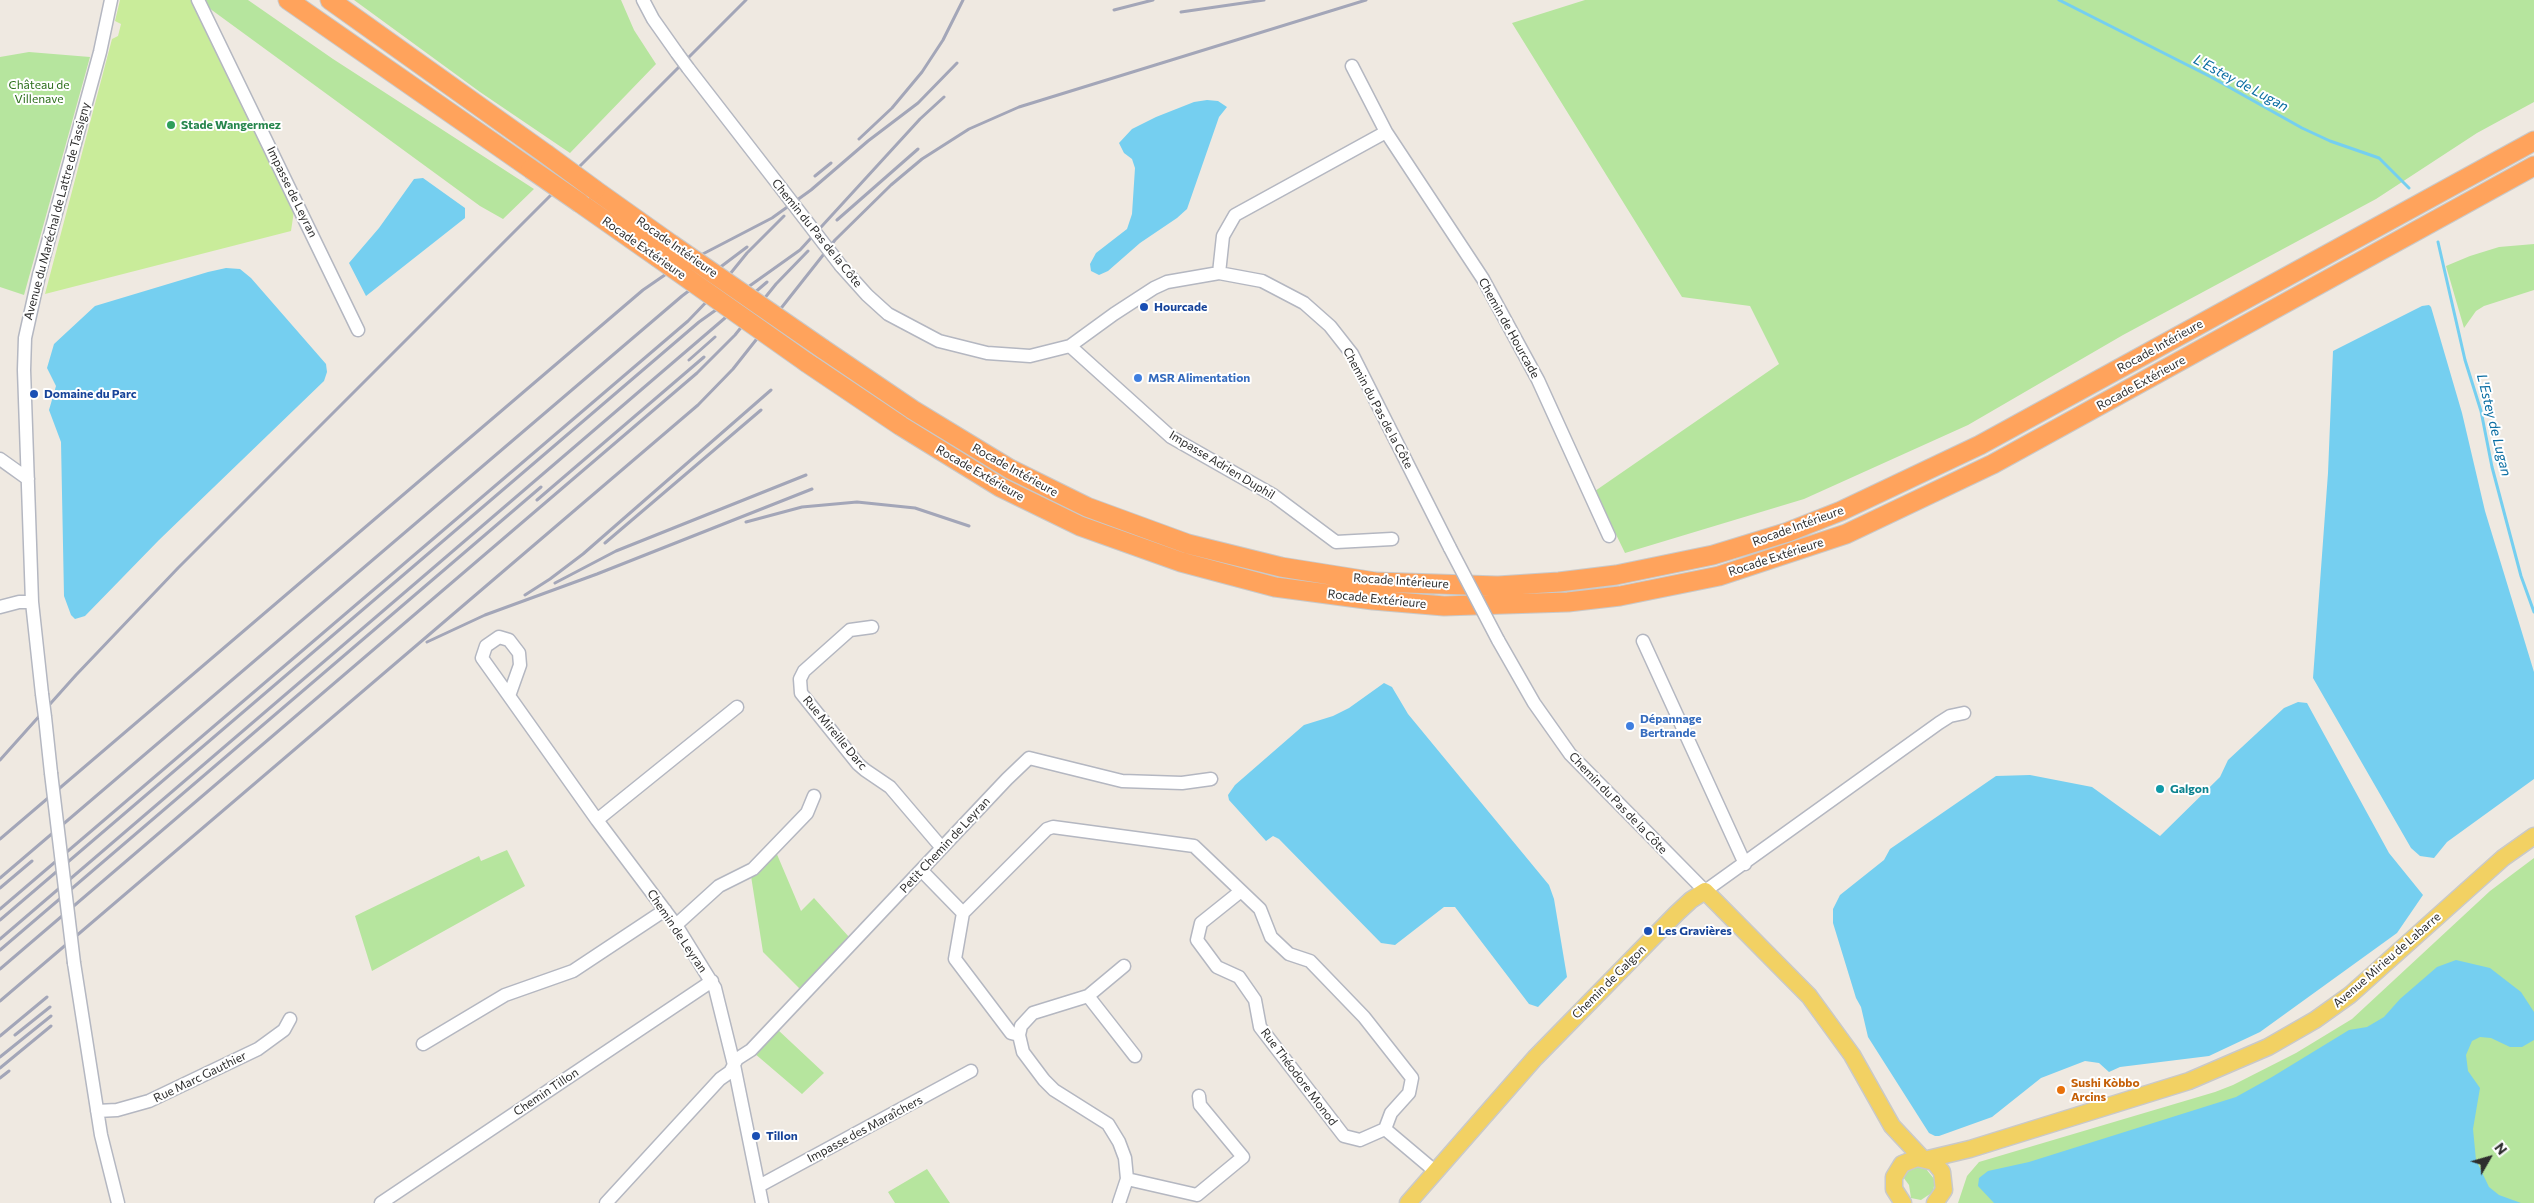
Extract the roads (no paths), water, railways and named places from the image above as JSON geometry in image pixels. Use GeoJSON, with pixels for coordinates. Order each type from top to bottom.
{"type":"FeatureCollection","features":[{"type":"Feature","properties":{"kind":"highway","name":"Rocade Extérieure"},"geometry":{"type":"LineString","coordinates":[[288,0],[806,362],[901,426],[1000,487],[1080,526],[1181,562],[1275,586],[1373,600],[1444,606],[1568,602],[1620,596],[1719,576],[1846,534],[1994,464],[2534,166]]}},
{"type":"Feature","properties":{"kind":"highway","name":"Rocade Intérieure"},"geometry":{"type":"LineString","coordinates":[[330,0],[595,190],[822,349],[913,410],[1010,469],[1087,507],[1188,544],[1281,567],[1375,582],[1498,586],[1616,575],[1713,555],[1788,532],[1849,507],[1980,445],[2534,141]]}},
{"type":"Feature","properties":{"kind":"main road","name":"Avenue Mirieu de Labarre"},"geometry":{"type":"LineString","coordinates":[[1898,1168],[1906,1161],[1970,1148],[2189,1081],[2240,1060],[2276,1042],[2315,1020],[2350,995],[2503,858],[2534,836]]}},
{"type":"Feature","properties":{"kind":"main road","name":"Chemin du Pas de la Côte"},"geometry":{"type":"LineString","coordinates":[[1704,891],[1809,996],[1829,1021],[1856,1061],[1892,1126],[1898,1152],[1898,1168],[1893,1183],[1898,1200]]}},
{"type":"Feature","properties":{"kind":"main road","name":"Chemin de Galgon"},"geometry":{"type":"LineString","coordinates":[[1408,1203],[1535,1058],[1677,913],[1704,891]]}},
{"type":"Feature","properties":{"kind":"main road","name":"Chemin du Pas de la Côte"},"geometry":{"type":"LineString","coordinates":[[1892,1126],[1925,1158],[1939,1166],[1945,1184]]}},
{"type":"Feature","properties":{"kind":"main road","name":"Avenue Mirieu de Labarre"},"geometry":{"type":"LineString","coordinates":[[1935,1203],[1942,1196],[1954,1164],[1970,1148]]}},
{"type":"Feature","properties":{"kind":"street","name":"Avenue du Maréchal de Lattre de Tassigny"},"geometry":{"type":"LineString","coordinates":[[97,1111],[74,963],[32,602],[24,370],[27,324],[100,52],[111,0]]}},
{"type":"Feature","properties":{"kind":"street","name":"Impasse de Leyran"},"geometry":{"type":"LineString","coordinates":[[198,0],[358,330]]}},
{"type":"Feature","properties":{"kind":"street","name":"Chemin du Pas de la Côte"},"geometry":{"type":"LineString","coordinates":[[644,0],[653,19],[694,76],[841,266],[867,295],[888,314],[938,340],[987,352],[1030,356],[1070,346],[1154,288],[1186,278],[1219,273],[1262,282],[1304,303],[1330,326],[1352,354],[1450,548],[1498,640],[1534,703],[1570,754],[1704,891]]}},
{"type":"Feature","properties":{"kind":"street","name":"Chemin de Hourcade"},"geometry":{"type":"LineString","coordinates":[[1352,66],[1386,132],[1483,279],[1538,380],[1609,536]]}},
{"type":"Feature","properties":{"kind":"street"},"geometry":{"type":"LineString","coordinates":[[1219,273],[1223,236],[1235,215],[1386,132]]}},
{"type":"Feature","properties":{"kind":"street","name":"Impasse Adrien Duphil"},"geometry":{"type":"LineString","coordinates":[[1070,346],[1171,437],[1273,495],[1336,542],[1392,540]]}},
{"type":"Feature","properties":{"kind":"street"},"geometry":{"type":"LineString","coordinates":[[0,459],[28,479]]}},
{"type":"Feature","properties":{"kind":"street"},"geometry":{"type":"LineString","coordinates":[[0,607],[20,602],[32,602]]}},
{"type":"Feature","properties":{"kind":"street","name":"Rue Mireille Darc"},"geometry":{"type":"LineString","coordinates":[[872,627],[850,630],[804,671],[800,679],[801,693],[858,764],[890,787],[942,848]]}},
{"type":"Feature","properties":{"kind":"street"},"geometry":{"type":"LineString","coordinates":[[1643,641],[1745,864]]}},
{"type":"Feature","properties":{"kind":"street","name":"Chemin de Leyran"},"geometry":{"type":"LineString","coordinates":[[509,696],[665,910],[712,981],[717,993],[734,1065],[762,1203]]}},
{"type":"Feature","properties":{"kind":"street"},"geometry":{"type":"LineString","coordinates":[[598,820],[737,707]]}},
{"type":"Feature","properties":{"kind":"street","name":"Chemin de Galgon"},"geometry":{"type":"LineString","coordinates":[[1704,891],[1745,864],[1939,723],[1950,716],[1964,713]]}},
{"type":"Feature","properties":{"kind":"street","name":"Petit Chemin de Leyran"},"geometry":{"type":"LineString","coordinates":[[606,1203],[720,1079],[730,1072],[738,1059],[751,1050],[1029,758],[1122,781],[1182,783],[1211,779]]}},
{"type":"Feature","properties":{"kind":"street"},"geometry":{"type":"LineString","coordinates":[[676,926],[719,886],[752,869],[807,813],[814,796]]}},
{"type":"Feature","properties":{"kind":"street"},"geometry":{"type":"LineString","coordinates":[[1018,1035],[1011,1033],[955,959],[963,912],[1046,830],[1054,827],[1194,846],[1260,909],[1271,937],[1289,954],[1310,961],[1364,1017],[1412,1078],[1409,1093],[1391,1113],[1385,1129],[1436,1172]]}},
{"type":"Feature","properties":{"kind":"street"},"geometry":{"type":"LineString","coordinates":[[922,871],[963,912]]}},
{"type":"Feature","properties":{"kind":"street","name":"Rue Théodore Monod"},"geometry":{"type":"LineString","coordinates":[[1241,891],[1201,924],[1197,940],[1217,967],[1239,977],[1255,1000],[1260,1027],[1344,1136],[1360,1140],[1385,1129]]}},
{"type":"Feature","properties":{"kind":"street"},"geometry":{"type":"LineString","coordinates":[[423,1044],[506,994],[573,971],[665,910]]}},
{"type":"Feature","properties":{"kind":"street"},"geometry":{"type":"LineString","coordinates":[[1119,1203],[1127,1179],[1125,1158],[1119,1142],[1108,1124],[1049,1085],[1023,1052],[1018,1035],[1021,1026],[1033,1013],[1088,996],[1124,966]]}},
{"type":"Feature","properties":{"kind":"street","name":"Chemin Tillon"},"geometry":{"type":"LineString","coordinates":[[381,1203],[712,981]]}},
{"type":"Feature","properties":{"kind":"street"},"geometry":{"type":"LineString","coordinates":[[1088,996],[1135,1056]]}},
{"type":"Feature","properties":{"kind":"street","name":"Rue Marc Gauthier"},"geometry":{"type":"LineString","coordinates":[[97,1111],[117,1110],[149,1101],[258,1049],[284,1030],[290,1019]]}},
{"type":"Feature","properties":{"kind":"street","name":"Impasse des Maraîchers"},"geometry":{"type":"LineString","coordinates":[[759,1186],[971,1072]]}},
{"type":"Feature","properties":{"kind":"street"},"geometry":{"type":"LineString","coordinates":[[1127,1179],[1199,1199],[1243,1157],[1200,1105],[1199,1096]]}},
{"type":"Feature","properties":{"kind":"street"},"geometry":{"type":"LineString","coordinates":[[97,1111],[118,1203]]}},
{"type":"Feature","properties":{"kind":"water"},"geometry":{"type":"Polygon","coordinates":[[[1218,101],[1227,107],[1219,117],[1187,209],[1140,243],[1108,271],[1099,275],[1091,271],[1090,264],[1096,253],[1127,229],[1132,214],[1135,168],[1132,159],[1124,153],[1119,143],[1132,129],[1156,117],[1194,102],[1218,101]]]}},
{"type":"Feature","properties":{"kind":"water"},"geometry":{"type":"Polygon","coordinates":[[[423,178],[465,208],[465,218],[366,296],[349,263],[379,228],[414,179],[423,178]]]}},
{"type":"Feature","properties":{"kind":"water"},"geometry":{"type":"Polygon","coordinates":[[[226,268],[240,269],[251,278],[326,364],[327,372],[324,381],[159,540],[85,616],[75,619],[71,615],[64,596],[61,442],[49,410],[56,386],[47,368],[54,344],[95,306],[226,268]]]}},
{"type":"Feature","properties":{"kind":"water"},"geometry":{"type":"Polygon","coordinates":[[[2429,305],[2462,413],[2485,511],[2534,672],[2534,779],[2447,842],[2434,858],[2420,856],[2411,848],[2313,678],[2328,473],[2333,351],[2422,306],[2429,305]]]}},
{"type":"Feature","properties":{"kind":"water"},"geometry":{"type":"Polygon","coordinates":[[[1384,683],[1392,687],[1408,714],[1549,885],[1554,899],[1567,977],[1538,1007],[1529,1004],[1455,907],[1444,907],[1395,945],[1381,943],[1279,839],[1273,836],[1266,841],[1229,800],[1228,795],[1235,785],[1304,725],[1333,716],[1349,708],[1384,683]]]}},
{"type":"Feature","properties":{"kind":"water"},"geometry":{"type":"Polygon","coordinates":[[[2298,702],[2307,703],[2389,853],[2423,895],[2397,933],[2260,1032],[2209,1056],[2120,1067],[2109,1072],[2099,1063],[2085,1061],[2041,1078],[1992,1117],[1939,1136],[1929,1133],[1868,1037],[1861,1007],[1856,998],[1833,923],[1833,909],[1840,895],[1884,860],[1890,849],[1996,776],[2030,775],[2092,787],[2160,836],[2220,777],[2228,760],[2284,708],[2298,702]]]}},
{"type":"Feature","properties":{"kind":"water"},"geometry":{"type":"Polygon","coordinates":[[[2456,960],[2490,968],[2521,992],[2534,1012],[2534,1040],[2522,1047],[2510,1047],[2491,1038],[2480,1037],[2472,1041],[2466,1055],[2468,1071],[2480,1088],[2473,1129],[2476,1160],[2489,1187],[2499,1195],[2521,1203],[1994,1203],[1978,1186],[1979,1178],[1988,1171],[2029,1162],[2236,1097],[2349,1030],[2367,1027],[2384,1017],[2400,999],[2437,967],[2456,960]]]}},
{"type":"Feature","properties":{"kind":"waterway","name":"L'Estey de Lugan"},"geometry":{"type":"LineString","coordinates":[[2059,0],[2211,77],[2302,128],[2330,141],[2379,158],[2409,188]]}},
{"type":"Feature","properties":{"kind":"waterway","name":"L'Estey de Lugan"},"geometry":{"type":"LineString","coordinates":[[2438,242],[2465,360],[2481,411],[2492,467],[2521,576],[2534,612]]}},
{"type":"Feature","properties":{"kind":"railway"},"geometry":{"type":"LineString","coordinates":[[0,760],[76,675],[178,568],[746,0]]}},
{"type":"Feature","properties":{"kind":"railway"},"geometry":{"type":"LineString","coordinates":[[859,139],[892,108],[922,72],[943,40],[963,0]]}},
{"type":"Feature","properties":{"kind":"railway"},"geometry":{"type":"LineString","coordinates":[[1114,10],[1153,0]]}},
{"type":"Feature","properties":{"kind":"railway"},"geometry":{"type":"LineString","coordinates":[[1181,12],[1264,0]]}},
{"type":"Feature","properties":{"kind":"railway"},"geometry":{"type":"LineString","coordinates":[[0,1001],[698,405],[733,369],[835,240],[891,185],[922,159],[969,129],[1019,107],[1366,0]]}},
{"type":"Feature","properties":{"kind":"railway"},"geometry":{"type":"LineString","coordinates":[[0,839],[643,290],[672,270],[772,218],[811,190],[868,141],[918,103],[957,63]]}},
{"type":"Feature","properties":{"kind":"railway"},"geometry":{"type":"LineString","coordinates":[[0,920],[699,322],[800,250],[920,119],[944,97]]}},
{"type":"Feature","properties":{"kind":"railway"},"geometry":{"type":"LineString","coordinates":[[837,220],[918,149]]}},
{"type":"Feature","properties":{"kind":"railway"},"geometry":{"type":"LineString","coordinates":[[815,176],[831,163]]}},
{"type":"Feature","properties":{"kind":"railway"},"geometry":{"type":"LineString","coordinates":[[0,909],[688,321],[713,295],[747,253],[784,216]]}},
{"type":"Feature","properties":{"kind":"railway"},"geometry":{"type":"LineString","coordinates":[[0,878],[682,296],[747,247]]}},
{"type":"Feature","properties":{"kind":"railway"},"geometry":{"type":"LineString","coordinates":[[0,969],[697,373],[735,335],[776,284],[808,251]]}},
{"type":"Feature","properties":{"kind":"railway"},"geometry":{"type":"LineString","coordinates":[[0,939],[767,282]]}},
{"type":"Feature","properties":{"kind":"railway"},"geometry":{"type":"LineString","coordinates":[[689,360],[715,337]]}},
{"type":"Feature","properties":{"kind":"railway"},"geometry":{"type":"LineString","coordinates":[[537,500],[704,357]]}},
{"type":"Feature","properties":{"kind":"railway"},"geometry":{"type":"LineString","coordinates":[[525,595],[583,554],[771,390]]}},
{"type":"Feature","properties":{"kind":"railway"},"geometry":{"type":"LineString","coordinates":[[605,543],[761,410]]}},
{"type":"Feature","properties":{"kind":"railway"},"geometry":{"type":"LineString","coordinates":[[555,583],[616,551],[806,475]]}},
{"type":"Feature","properties":{"kind":"railway"},"geometry":{"type":"LineString","coordinates":[[0,950],[541,487]]}},
{"type":"Feature","properties":{"kind":"railway"},"geometry":{"type":"LineString","coordinates":[[427,642],[485,615],[597,574],[812,489]]}},
{"type":"Feature","properties":{"kind":"railway"},"geometry":{"type":"LineString","coordinates":[[746,522],[802,507],[857,502],[915,508],[969,526]]}},
{"type":"Feature","properties":{"kind":"railway"},"geometry":{"type":"LineString","coordinates":[[0,888],[32,861]]}},
{"type":"Feature","properties":{"kind":"railway"},"geometry":{"type":"LineString","coordinates":[[0,1036],[47,997]]}},
{"type":"Feature","properties":{"kind":"railway"},"geometry":{"type":"LineString","coordinates":[[15,1035],[50,1007]]}},
{"type":"Feature","properties":{"kind":"railway"},"geometry":{"type":"LineString","coordinates":[[0,1057],[51,1016]]}},
{"type":"Feature","properties":{"kind":"railway"},"geometry":{"type":"LineString","coordinates":[[0,1068],[51,1026]]}},
{"type":"Feature","properties":{"kind":"railway"},"geometry":{"type":"LineString","coordinates":[[0,1078],[9,1071]]}},
{"type":"Feature","properties":{"kind":"place","name":"Stade Wangermez"},"geometry":{"type":"Point","coordinates":[171,125]}},
{"type":"Feature","properties":{"kind":"place","name":"Hourcade"},"geometry":{"type":"Point","coordinates":[1144,307]}},
{"type":"Feature","properties":{"kind":"place","name":"MSR Alimentation"},"geometry":{"type":"Point","coordinates":[1138,378]}},
{"type":"Feature","properties":{"kind":"place","name":"Domaine du Parc"},"geometry":{"type":"Point","coordinates":[34,394]}},
{"type":"Feature","properties":{"kind":"place","name":"Dépannage Bertrande"},"geometry":{"type":"Point","coordinates":[1630,726]}},
{"type":"Feature","properties":{"kind":"place","name":"Galgon"},"geometry":{"type":"Point","coordinates":[2160,789]}},
{"type":"Feature","properties":{"kind":"place","name":"Les Gravières"},"geometry":{"type":"Point","coordinates":[1648,931]}},
{"type":"Feature","properties":{"kind":"place","name":"Sushi Kòbbo Arcins"},"geometry":{"type":"Point","coordinates":[2061,1090]}},
{"type":"Feature","properties":{"kind":"place","name":"Tillon"},"geometry":{"type":"Point","coordinates":[756,1136]}},
{"type":"Feature","properties":{"kind":"park label","name":"Château de Villenave"},"geometry":{"type":"Point","coordinates":[39,92]}}]}
